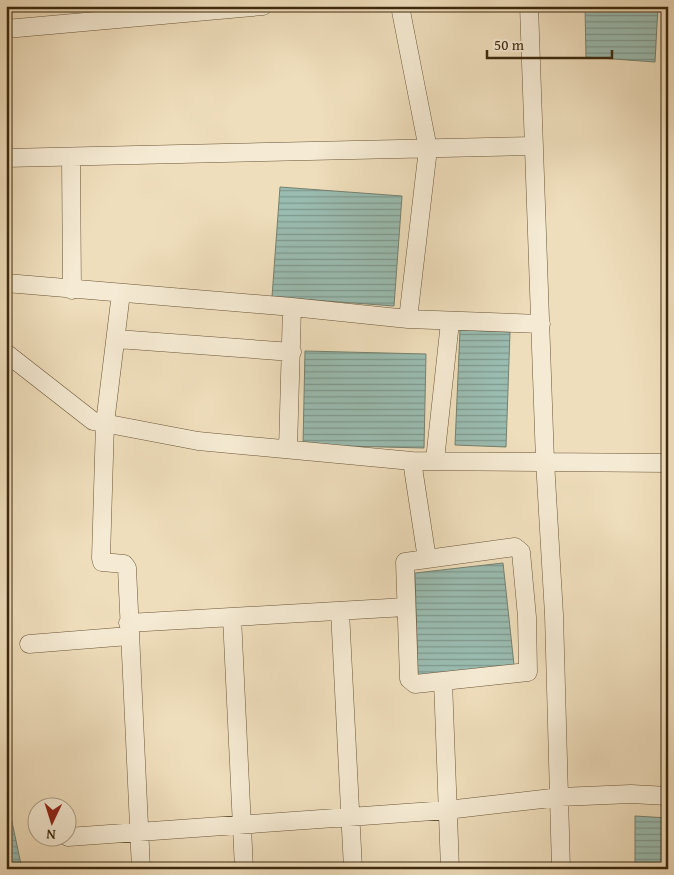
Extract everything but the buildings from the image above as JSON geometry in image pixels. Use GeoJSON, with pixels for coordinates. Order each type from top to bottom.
{"type":"FeatureCollection","features":[{"type":"Feature","properties":{"kind":"street"},"geometry":{"type":"LineString","coordinates":[[6,29],[263,6]]}},
{"type":"Feature","properties":{"kind":"street"},"geometry":{"type":"LineString","coordinates":[[400,6],[428,149],[408,319]]}},
{"type":"Feature","properties":{"kind":"street"},"geometry":{"type":"LineString","coordinates":[[529,6],[545,461],[554,615],[561,869]]}},
{"type":"Feature","properties":{"kind":"street"},"geometry":{"type":"LineString","coordinates":[[6,158],[534,146]]}},
{"type":"Feature","properties":{"kind":"street"},"geometry":{"type":"LineString","coordinates":[[71,157],[72,290]]}},
{"type":"Feature","properties":{"kind":"street"},"geometry":{"type":"LineString","coordinates":[[6,283],[292,307],[408,319],[541,324]]}},
{"type":"Feature","properties":{"kind":"street"},"geometry":{"type":"LineString","coordinates":[[121,294],[117,339],[105,424],[101,558],[105,563],[126,566],[141,869]]}},
{"type":"Feature","properties":{"kind":"street"},"geometry":{"type":"LineString","coordinates":[[288,449],[292,307]]}},
{"type":"Feature","properties":{"kind":"street"},"geometry":{"type":"LineString","coordinates":[[435,460],[450,322]]}},
{"type":"Feature","properties":{"kind":"street"},"geometry":{"type":"LineString","coordinates":[[117,339],[292,352]]}},
{"type":"Feature","properties":{"kind":"street"},"geometry":{"type":"LineString","coordinates":[[6,354],[92,421],[198,441],[412,460],[668,463]]}},
{"type":"Feature","properties":{"kind":"street"},"geometry":{"type":"LineString","coordinates":[[412,460],[427,559]]}},
{"type":"Feature","properties":{"kind":"street"},"geometry":{"type":"LineString","coordinates":[[519,548],[527,617],[528,672],[415,684],[409,679],[406,607],[405,562],[519,548]]}},
{"type":"Feature","properties":{"kind":"street"},"geometry":{"type":"LineString","coordinates":[[29,644],[128,629],[232,617],[406,607]]}},
{"type":"Feature","properties":{"kind":"street"},"geometry":{"type":"LineString","coordinates":[[340,611],[352,869]]}},
{"type":"Feature","properties":{"kind":"street"},"geometry":{"type":"LineString","coordinates":[[527,617],[554,615]]}},
{"type":"Feature","properties":{"kind":"street"},"geometry":{"type":"LineString","coordinates":[[232,617],[244,869]]}},
{"type":"Feature","properties":{"kind":"street"},"geometry":{"type":"LineString","coordinates":[[443,681],[450,869]]}},
{"type":"Feature","properties":{"kind":"street"},"geometry":{"type":"LineString","coordinates":[[78,836],[447,810],[560,797],[631,794],[668,796]]}},
{"type":"Feature","properties":{"kind":"water"},"geometry":{"type":"Polygon","coordinates":[[[585,6],[658,6],[655,62],[586,57],[585,6]]]}},
{"type":"Feature","properties":{"kind":"water"},"geometry":{"type":"Polygon","coordinates":[[[280,187],[402,196],[394,306],[272,297],[280,187]]]}},
{"type":"Feature","properties":{"kind":"water"},"geometry":{"type":"Polygon","coordinates":[[[460,330],[510,332],[506,447],[455,445],[460,330]]]}},
{"type":"Feature","properties":{"kind":"water"},"geometry":{"type":"Polygon","coordinates":[[[305,351],[426,354],[424,448],[303,445],[305,351]]]}},
{"type":"Feature","properties":{"kind":"water"},"geometry":{"type":"Polygon","coordinates":[[[503,563],[514,665],[418,676],[415,573],[503,563]]]}},
{"type":"Feature","properties":{"kind":"water"},"geometry":{"type":"Polygon","coordinates":[[[6,794],[8,803],[22,869],[6,869],[6,794]]]}},
{"type":"Feature","properties":{"kind":"water"},"geometry":{"type":"Polygon","coordinates":[[[635,816],[668,818],[668,869],[635,869],[635,816]]]}}]}
